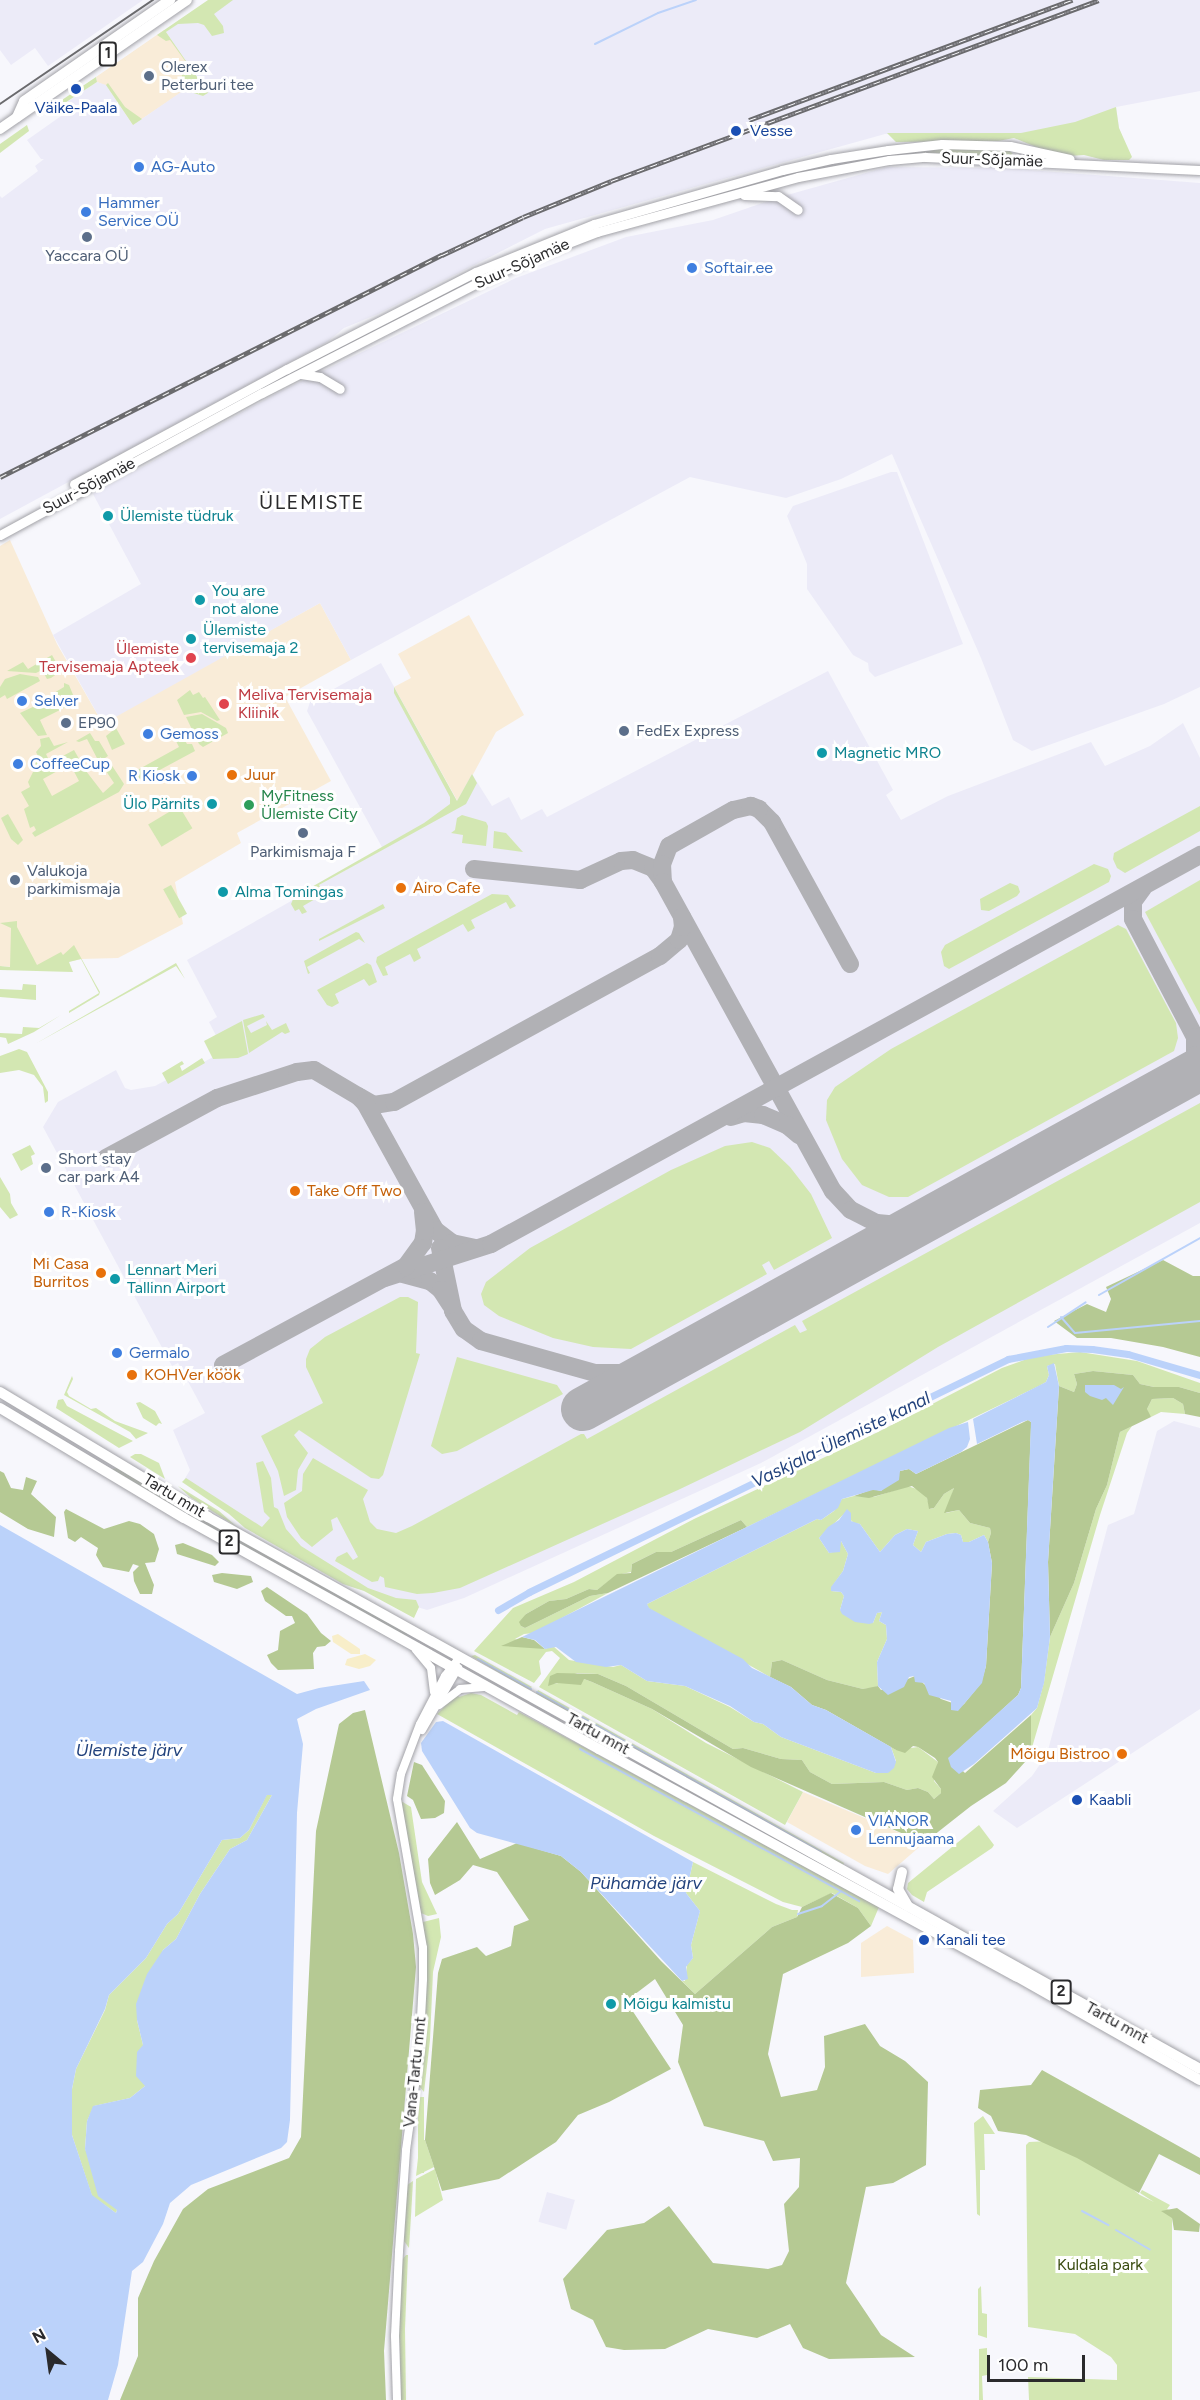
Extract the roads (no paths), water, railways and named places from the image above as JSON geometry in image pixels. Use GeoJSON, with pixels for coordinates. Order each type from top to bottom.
{"type":"FeatureCollection","features":[{"type":"Feature","properties":{"kind":"highway","name":"1"},"geometry":{"type":"LineString","coordinates":[[17,117],[24,101],[170,0]]}},
{"type":"Feature","properties":{"kind":"highway","name":"1"},"geometry":{"type":"LineString","coordinates":[[0,129],[187,0]]}},
{"type":"Feature","properties":{"kind":"highway","name":"Tartu mnt"},"geometry":{"type":"LineString","coordinates":[[0,1392],[208,1517],[1200,2069]]}},
{"type":"Feature","properties":{"kind":"highway","name":"Tartu mnt"},"geometry":{"type":"LineString","coordinates":[[0,1408],[184,1518],[1016,1976],[1200,2080]]}},
{"type":"Feature","properties":{"kind":"highway"},"geometry":{"type":"LineString","coordinates":[[902,1872],[899,1892],[910,1908]]}},
{"type":"Feature","properties":{"kind":"main road","name":"Suur-Sõjamäe"},"geometry":{"type":"LineString","coordinates":[[0,535],[76,488],[287,369],[476,272],[594,224],[782,170],[831,159],[942,144],[1020,148],[1093,163]]}},
{"type":"Feature","properties":{"kind":"main road"},"geometry":{"type":"LineString","coordinates":[[1020,148],[1020,161]]}},
{"type":"Feature","properties":{"kind":"main road","name":"Suur-Sõjamäe"},"geometry":{"type":"LineString","coordinates":[[76,488],[532,257],[597,232],[836,168],[881,161],[925,157],[1093,163],[1200,170]]}},
{"type":"Feature","properties":{"kind":"main road"},"geometry":{"type":"LineString","coordinates":[[732,195],[778,196],[798,210]]}},
{"type":"Feature","properties":{"kind":"main road"},"geometry":{"type":"LineString","coordinates":[[299,374],[320,377],[340,389]]}},
{"type":"Feature","properties":{"kind":"street"},"geometry":{"type":"LineString","coordinates":[[407,1641],[431,1668],[434,1696]]}},
{"type":"Feature","properties":{"kind":"street"},"geometry":{"type":"LineString","coordinates":[[454,1668],[460,1658]]}},
{"type":"Feature","properties":{"kind":"street","name":"Vana-Tartu mnt"},"geometry":{"type":"LineString","coordinates":[[397,2400],[394,2361],[398,2271],[406,2150],[419,2056],[423,1979],[423,1948],[398,1810],[399,1782],[434,1696],[454,1668]]}},
{"type":"Feature","properties":{"kind":"street","name":"Vana-Tartu mnt"},"geometry":{"type":"LineString","coordinates":[[411,1749],[436,1708],[454,1668]]}},
{"type":"Feature","properties":{"kind":"street"},"geometry":{"type":"LineString","coordinates":[[436,1708],[467,1686],[489,1687]]}},
{"type":"Feature","properties":{"kind":"water"},"geometry":{"type":"Polygon","coordinates":[[[1054,1363],[1059,1386],[1048,1562],[1050,1637],[1044,1683],[1037,1708],[974,1764],[959,1774],[951,1767],[948,1758],[1018,1695],[1021,1688],[1031,1422],[1028,1420],[1022,1422],[977,1444],[973,1419],[1046,1382],[1049,1375],[1047,1366],[1054,1363]]]}},
{"type":"Feature","properties":{"kind":"water"},"geometry":{"type":"Polygon","coordinates":[[[1085,1385],[1114,1385],[1121,1389],[1124,1387],[1113,1405],[1106,1398],[1102,1400],[1090,1396],[1085,1392],[1085,1385]]]}},
{"type":"Feature","properties":{"kind":"water"},"geometry":{"type":"Polygon","coordinates":[[[968,1422],[970,1439],[967,1447],[961,1452],[916,1474],[909,1469],[900,1471],[899,1480],[881,1491],[873,1490],[842,1499],[838,1508],[821,1520],[817,1519],[647,1604],[649,1608],[743,1659],[752,1668],[791,1687],[812,1705],[826,1710],[891,1747],[896,1762],[894,1768],[888,1773],[876,1773],[781,1737],[730,1706],[685,1686],[647,1681],[621,1665],[606,1667],[576,1662],[556,1647],[545,1649],[535,1640],[522,1637],[949,1428],[968,1422]]]}},
{"type":"Feature","properties":{"kind":"water"},"geometry":{"type":"Polygon","coordinates":[[[847,1509],[851,1513],[851,1521],[860,1524],[880,1552],[895,1535],[907,1529],[918,1531],[913,1545],[921,1552],[926,1542],[947,1534],[961,1535],[963,1542],[969,1542],[984,1535],[988,1542],[992,1563],[986,1666],[982,1683],[958,1711],[951,1710],[951,1701],[929,1695],[924,1683],[915,1682],[914,1676],[909,1677],[904,1687],[888,1695],[878,1686],[877,1662],[887,1639],[886,1625],[879,1621],[882,1612],[877,1613],[873,1623],[869,1624],[855,1622],[842,1614],[840,1610],[844,1596],[841,1592],[831,1591],[831,1587],[843,1571],[848,1554],[841,1541],[840,1552],[829,1553],[819,1538],[828,1527],[839,1520],[847,1509]]]}},
{"type":"Feature","properties":{"kind":"water","name":"Ülemiste järv"},"geometry":{"type":"Polygon","coordinates":[[[0,1525],[297,1694],[364,1681],[370,1690],[316,1709],[297,1719],[303,1744],[297,1813],[290,2120],[287,2142],[281,2148],[191,2185],[170,2203],[163,2224],[143,2262],[132,2271],[118,2365],[108,2400],[0,2400],[0,1525]],[[267,1795],[249,1830],[240,1838],[222,1840],[178,1914],[167,1924],[146,1958],[109,1995],[105,2009],[76,2069],[72,2089],[72,2135],[92,2195],[116,2213],[117,2210],[98,2196],[85,2149],[87,2121],[93,2106],[130,2098],[145,2086],[136,2076],[137,2052],[143,2045],[136,2004],[147,1974],[163,1950],[176,1939],[200,1894],[230,1849],[247,1840],[272,1795],[267,1795]]]}},
{"type":"Feature","properties":{"kind":"water","name":"Pühamäe järv"},"geometry":{"type":"Polygon","coordinates":[[[443,1721],[693,1862],[686,1893],[700,1911],[691,1945],[693,1958],[686,1967],[688,1979],[682,1981],[581,1872],[561,1856],[477,1833],[470,1828],[422,1751],[421,1743],[436,1722],[443,1721]]]}},
{"type":"Feature","properties":{"kind":"waterway"},"geometry":{"type":"LineString","coordinates":[[595,44],[658,13],[696,0]]}},
{"type":"Feature","properties":{"kind":"waterway"},"geometry":{"type":"LineString","coordinates":[[1099,1295],[1200,1238]]}},
{"type":"Feature","properties":{"kind":"waterway"},"geometry":{"type":"LineString","coordinates":[[1048,1327],[1086,1302]]}},
{"type":"Feature","properties":{"kind":"waterway"},"geometry":{"type":"LineString","coordinates":[[1061,1317],[1075,1333],[1200,1321]]}},
{"type":"Feature","properties":{"kind":"waterway","name":"Vaskjala-Ülemiste kanal"},"geometry":{"type":"LineString","coordinates":[[498,1610],[529,1592],[1008,1359],[1066,1348],[1092,1349],[1128,1354],[1200,1375]]}},
{"type":"Feature","properties":{"kind":"waterway"},"geometry":{"type":"LineString","coordinates":[[478,1659],[531,1689]]}},
{"type":"Feature","properties":{"kind":"waterway"},"geometry":{"type":"LineString","coordinates":[[537,1692],[821,1852]]}},
{"type":"Feature","properties":{"kind":"waterway"},"geometry":{"type":"LineString","coordinates":[[580,1749],[859,1901]]}},
{"type":"Feature","properties":{"kind":"waterway"},"geometry":{"type":"LineString","coordinates":[[798,1914],[822,1906],[841,1891]]}},
{"type":"Feature","properties":{"kind":"waterway"},"geometry":{"type":"LineString","coordinates":[[1082,2211],[1108,2225]]}},
{"type":"Feature","properties":{"kind":"waterway"},"geometry":{"type":"LineString","coordinates":[[1116,2230],[1150,2250]]}},
{"type":"Feature","properties":{"kind":"tram line"},"geometry":{"type":"LineString","coordinates":[[0,104],[153,0]]}},
{"type":"Feature","properties":{"kind":"railway"},"geometry":{"type":"LineString","coordinates":[[749,120],[1072,0]]}},
{"type":"Feature","properties":{"kind":"railway"},"geometry":{"type":"LineString","coordinates":[[0,477],[442,255],[523,217],[611,181],[1099,0]]}},
{"type":"Feature","properties":{"kind":"place","name":"Olerex Peterburi tee"},"geometry":{"type":"Point","coordinates":[149,76]}},
{"type":"Feature","properties":{"kind":"place","name":"Väike-Paala"},"geometry":{"type":"Point","coordinates":[76,89]}},
{"type":"Feature","properties":{"kind":"place","name":"Vesse"},"geometry":{"type":"Point","coordinates":[736,131]}},
{"type":"Feature","properties":{"kind":"place","name":"AG-Auto"},"geometry":{"type":"Point","coordinates":[139,167]}},
{"type":"Feature","properties":{"kind":"place","name":"Hammer Service OÜ"},"geometry":{"type":"Point","coordinates":[86,212]}},
{"type":"Feature","properties":{"kind":"place","name":"Yaccara OÜ"},"geometry":{"type":"Point","coordinates":[87,237]}},
{"type":"Feature","properties":{"kind":"place","name":"Softair.ee"},"geometry":{"type":"Point","coordinates":[692,268]}},
{"type":"Feature","properties":{"kind":"place","name":"Ülemiste tüdruk"},"geometry":{"type":"Point","coordinates":[108,516]}},
{"type":"Feature","properties":{"kind":"place","name":"You are not alone"},"geometry":{"type":"Point","coordinates":[200,600]}},
{"type":"Feature","properties":{"kind":"place","name":"Ülemiste tervisemaja 2"},"geometry":{"type":"Point","coordinates":[191,639]}},
{"type":"Feature","properties":{"kind":"place","name":"Ülemiste Tervisemaja Apteek"},"geometry":{"type":"Point","coordinates":[191,658]}},
{"type":"Feature","properties":{"kind":"place","name":"Selver"},"geometry":{"type":"Point","coordinates":[22,701]}},
{"type":"Feature","properties":{"kind":"place","name":"Meliva Tervisemaja Kliinik"},"geometry":{"type":"Point","coordinates":[224,704]}},
{"type":"Feature","properties":{"kind":"place","name":"EP90"},"geometry":{"type":"Point","coordinates":[66,723]}},
{"type":"Feature","properties":{"kind":"place","name":"FedEx Express"},"geometry":{"type":"Point","coordinates":[624,731]}},
{"type":"Feature","properties":{"kind":"place","name":"Gemoss"},"geometry":{"type":"Point","coordinates":[148,734]}},
{"type":"Feature","properties":{"kind":"place","name":"Magnetic MRO"},"geometry":{"type":"Point","coordinates":[822,753]}},
{"type":"Feature","properties":{"kind":"place","name":"CoffeeCup"},"geometry":{"type":"Point","coordinates":[18,764]}},
{"type":"Feature","properties":{"kind":"place","name":"Juur"},"geometry":{"type":"Point","coordinates":[232,775]}},
{"type":"Feature","properties":{"kind":"place","name":"R Kiosk"},"geometry":{"type":"Point","coordinates":[192,776]}},
{"type":"Feature","properties":{"kind":"place","name":"Ülo Pärnits"},"geometry":{"type":"Point","coordinates":[212,804]}},
{"type":"Feature","properties":{"kind":"place","name":"MyFitness Ülemiste City"},"geometry":{"type":"Point","coordinates":[249,805]}},
{"type":"Feature","properties":{"kind":"place","name":"Parkimismaja F"},"geometry":{"type":"Point","coordinates":[303,833]}},
{"type":"Feature","properties":{"kind":"place","name":"Valukoja parkimismaja"},"geometry":{"type":"Point","coordinates":[15,880]}},
{"type":"Feature","properties":{"kind":"place","name":"Airo Cafe"},"geometry":{"type":"Point","coordinates":[401,888]}},
{"type":"Feature","properties":{"kind":"place","name":"Alma Tomingas"},"geometry":{"type":"Point","coordinates":[223,892]}},
{"type":"Feature","properties":{"kind":"place","name":"Short stay car park A4"},"geometry":{"type":"Point","coordinates":[46,1168]}},
{"type":"Feature","properties":{"kind":"place","name":"Take Off Two"},"geometry":{"type":"Point","coordinates":[295,1191]}},
{"type":"Feature","properties":{"kind":"place","name":"R-Kiosk"},"geometry":{"type":"Point","coordinates":[49,1212]}},
{"type":"Feature","properties":{"kind":"place","name":"Mi Casa Burritos"},"geometry":{"type":"Point","coordinates":[101,1273]}},
{"type":"Feature","properties":{"kind":"place","name":"Lennart Meri Tallinn Airport"},"geometry":{"type":"Point","coordinates":[115,1279]}},
{"type":"Feature","properties":{"kind":"place","name":"Germalo"},"geometry":{"type":"Point","coordinates":[117,1353]}},
{"type":"Feature","properties":{"kind":"place","name":"KOHVer köök"},"geometry":{"type":"Point","coordinates":[132,1375]}},
{"type":"Feature","properties":{"kind":"place","name":"Mõigu Bistroo"},"geometry":{"type":"Point","coordinates":[1122,1754]}},
{"type":"Feature","properties":{"kind":"place","name":"Kaabli"},"geometry":{"type":"Point","coordinates":[1077,1800]}},
{"type":"Feature","properties":{"kind":"place","name":"VIANOR Lennujaama"},"geometry":{"type":"Point","coordinates":[856,1830]}},
{"type":"Feature","properties":{"kind":"place","name":"Kanali tee"},"geometry":{"type":"Point","coordinates":[924,1940]}},
{"type":"Feature","properties":{"kind":"place","name":"Mõigu kalmistu"},"geometry":{"type":"Point","coordinates":[611,2004]}},
{"type":"Feature","properties":{"kind":"district","name":"ÜLEMISTE"},"geometry":{"type":"Point","coordinates":[312,502]}},
{"type":"Feature","properties":{"kind":"park label","name":"Kuldala park"},"geometry":{"type":"Point","coordinates":[1100,2265]}}]}
